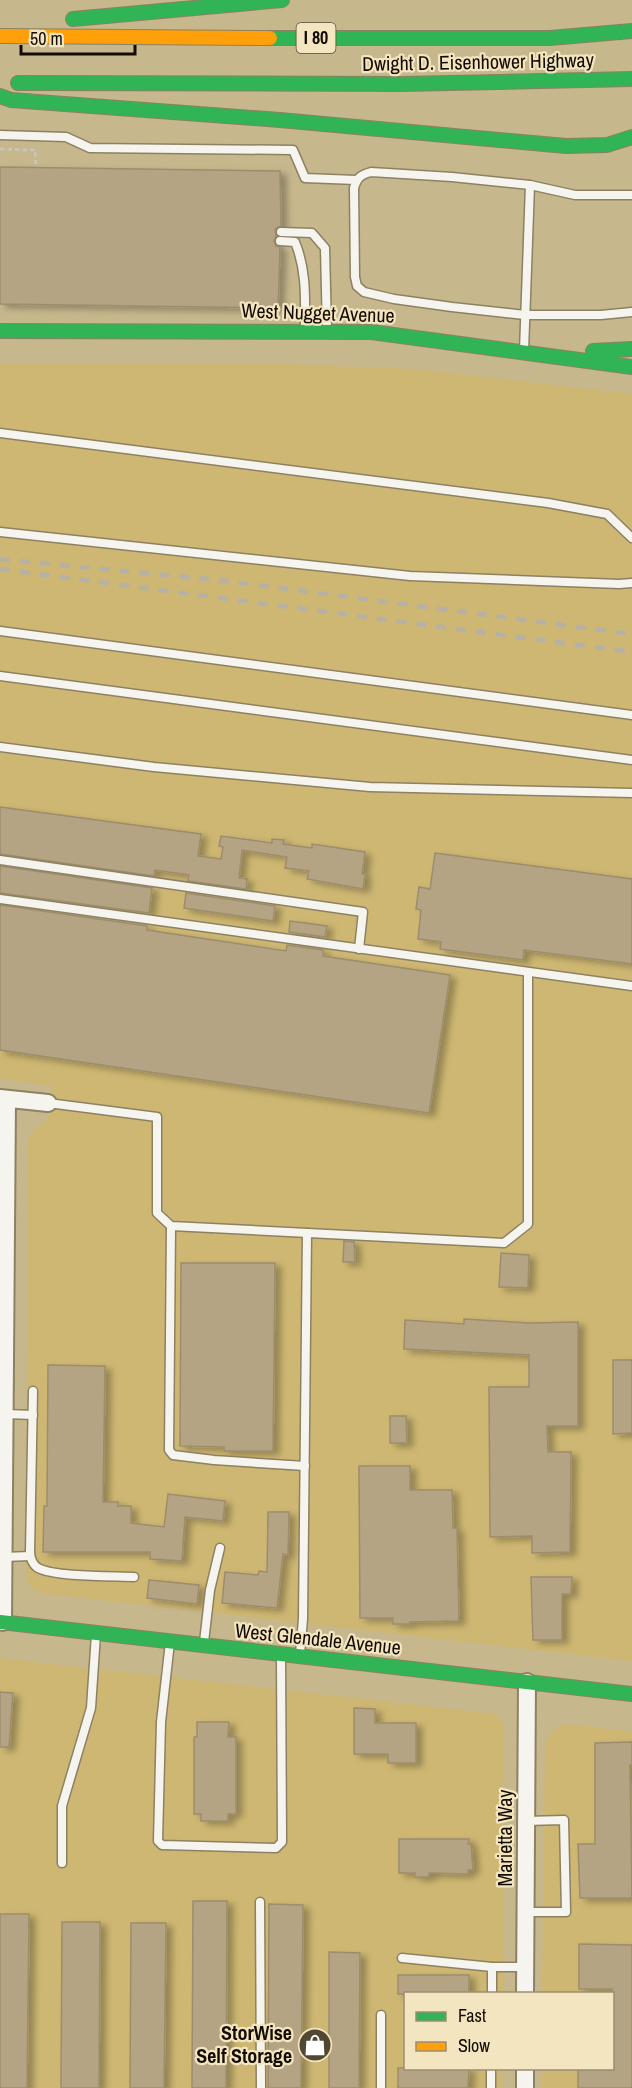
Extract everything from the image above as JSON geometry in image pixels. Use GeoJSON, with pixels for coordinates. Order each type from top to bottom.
{"type":"FeatureCollection","features":[{"type":"Feature","properties":{"kind":"main road"},"geometry":{"type":"LineString","coordinates":[[60,20],[282,0]]}},
{"type":"Feature","properties":{"kind":"main road"},"geometry":{"type":"LineString","coordinates":[[0,28],[40,23]]}},
{"type":"Feature","properties":{"kind":"main road","name":"Dwight D. Eisenhower Highway"},"geometry":{"type":"LineString","coordinates":[[0,36],[474,39],[550,38],[632,32]]}},
{"type":"Feature","properties":{"kind":"main road","name":"Dwight D. Eisenhower Highway"},"geometry":{"type":"LineString","coordinates":[[0,82],[347,84],[632,79]]}},
{"type":"Feature","properties":{"kind":"main road"},"geometry":{"type":"LineString","coordinates":[[0,96],[12,100],[280,120],[586,147],[607,145],[632,137]]}},
{"type":"Feature","properties":{"kind":"main road"},"geometry":{"type":"LineString","coordinates":[[586,147],[614,155]]}},
{"type":"Feature","properties":{"kind":"main road","name":"West Nugget Avenue"},"geometry":{"type":"LineString","coordinates":[[0,331],[327,330],[405,335],[632,368]]}},
{"type":"Feature","properties":{"kind":"main road"},"geometry":{"type":"LineString","coordinates":[[529,352],[632,349]]}},
{"type":"Feature","properties":{"kind":"main road","name":"West Glendale Avenue"},"geometry":{"type":"LineString","coordinates":[[2,1622],[632,1694]]}},
{"type":"Feature","properties":{"kind":"street"},"geometry":{"type":"LineString","coordinates":[[2,1622],[4,1557],[2,1458],[5,1414],[4,1099],[48,1103]]}},
{"type":"Feature","properties":{"kind":"street","name":"Marietta Way"},"geometry":{"type":"LineString","coordinates":[[525,1992],[527,1682]]}},
{"type":"Feature","properties":{"kind":"street"},"geometry":{"type":"LineString","coordinates":[[525,2070],[525,2088]]}},
{"type":"Feature","properties":{"kind":"lane"},"geometry":{"type":"LineString","coordinates":[[0,135],[66,137],[90,148],[293,150],[305,178],[356,180]]}},
{"type":"Feature","properties":{"kind":"lane"},"geometry":{"type":"LineString","coordinates":[[632,195],[575,195],[530,185],[370,172],[356,180],[354,188],[355,277],[357,286],[364,292],[394,299],[525,315],[601,315],[632,312]]}},
{"type":"Feature","properties":{"kind":"lane"},"geometry":{"type":"LineString","coordinates":[[529,352],[525,315],[530,185]]}},
{"type":"Feature","properties":{"kind":"lane"},"geometry":{"type":"LineString","coordinates":[[305,330],[302,259],[295,242],[281,237],[312,233],[325,248],[327,330]]}},
{"type":"Feature","properties":{"kind":"lane"},"geometry":{"type":"LineString","coordinates":[[0,433],[548,503],[607,514],[632,538]]}},
{"type":"Feature","properties":{"kind":"lane"},"geometry":{"type":"LineString","coordinates":[[0,532],[410,576],[632,583]]}},
{"type":"Feature","properties":{"kind":"lane"},"geometry":{"type":"LineString","coordinates":[[0,631],[632,715]]}},
{"type":"Feature","properties":{"kind":"lane"},"geometry":{"type":"LineString","coordinates":[[0,676],[632,760]]}},
{"type":"Feature","properties":{"kind":"lane"},"geometry":{"type":"LineString","coordinates":[[0,747],[164,768],[370,787],[632,793]]}},
{"type":"Feature","properties":{"kind":"lane"},"geometry":{"type":"LineString","coordinates":[[0,860],[363,912],[359,949]]}},
{"type":"Feature","properties":{"kind":"lane"},"geometry":{"type":"LineString","coordinates":[[0,899],[632,986]]}},
{"type":"Feature","properties":{"kind":"lane"},"geometry":{"type":"LineString","coordinates":[[48,1103],[157,1117],[157,1213],[171,1226],[504,1243],[528,1224],[528,972]]}},
{"type":"Feature","properties":{"kind":"lane"},"geometry":{"type":"LineString","coordinates":[[171,1226],[169,1450],[174,1455],[214,1460],[305,1466]]}},
{"type":"Feature","properties":{"kind":"lane"},"geometry":{"type":"LineString","coordinates":[[300,1657],[303,1619],[307,1233]]}},
{"type":"Feature","properties":{"kind":"lane"},"geometry":{"type":"LineString","coordinates":[[33,1391],[30,1556],[36,1567],[51,1573],[134,1577]]}},
{"type":"Feature","properties":{"kind":"lane"},"geometry":{"type":"LineString","coordinates":[[5,1414],[33,1415]]}},
{"type":"Feature","properties":{"kind":"lane"},"geometry":{"type":"LineString","coordinates":[[204,1646],[210,1590],[220,1548]]}},
{"type":"Feature","properties":{"kind":"lane"},"geometry":{"type":"LineString","coordinates":[[4,1557],[30,1556]]}},
{"type":"Feature","properties":{"kind":"lane"},"geometry":{"type":"LineString","coordinates":[[62,1863],[62,1806],[91,1708],[97,1633]]}},
{"type":"Feature","properties":{"kind":"lane"},"geometry":{"type":"LineString","coordinates":[[170,1642],[161,1734],[158,1841],[162,1845],[276,1848],[282,1842],[281,1655]]}},
{"type":"Feature","properties":{"kind":"lane"},"geometry":{"type":"LineString","coordinates":[[525,1912],[566,1912],[564,1820],[526,1821]]}},
{"type":"Feature","properties":{"kind":"lane"},"geometry":{"type":"LineString","coordinates":[[260,1902],[261,2088]]}},
{"type":"Feature","properties":{"kind":"lane"},"geometry":{"type":"LineString","coordinates":[[402,1959],[492,1967],[525,1967]]}},
{"type":"Feature","properties":{"kind":"lane"},"geometry":{"type":"LineString","coordinates":[[492,1967],[492,1992]]}},
{"type":"Feature","properties":{"kind":"lane"},"geometry":{"type":"LineString","coordinates":[[381,2015],[381,2088]]}},
{"type":"Feature","properties":{"kind":"lane"},"geometry":{"type":"LineString","coordinates":[[491,2070],[491,2088]]}},
{"type":"Feature","properties":{"kind":"path"},"geometry":{"type":"LineString","coordinates":[[0,149],[35,150],[36,167]]}},
{"type":"Feature","properties":{"kind":"shaded area"},"geometry":{"type":"Polygon","coordinates":[[[254,363],[414,369],[632,394],[632,1661],[41,1593],[33,1589],[28,1582],[26,1571],[28,1140],[36,1127],[46,1123],[52,1086],[0,1078],[0,364],[254,363]]]}},
{"type":"Feature","properties":{"kind":"shaded area"},"geometry":{"type":"Polygon","coordinates":[[[0,1658],[496,1714],[503,1722],[503,1992],[404,1992],[404,2070],[502,2070],[502,2088],[0,2088],[0,1658]]]}},
{"type":"Feature","properties":{"kind":"shaded area"},"geometry":{"type":"Polygon","coordinates":[[[563,1724],[632,1731],[632,2088],[542,2088],[542,2070],[614,2070],[614,1992],[542,1992],[545,1744],[551,1733],[563,1724]]]}},
{"type":"Feature","properties":{"kind":"building"},"geometry":{"type":"Polygon","coordinates":[[[0,167],[280,171],[281,226],[275,229],[274,241],[276,246],[280,247],[278,308],[0,304],[0,167]]]}},
{"type":"Feature","properties":{"kind":"building"},"geometry":{"type":"Polygon","coordinates":[[[0,807],[201,834],[198,856],[221,859],[223,847],[219,846],[221,836],[272,843],[272,839],[284,840],[283,844],[312,848],[312,844],[365,852],[362,874],[365,874],[363,889],[307,879],[309,871],[285,868],[287,857],[242,850],[239,878],[247,879],[246,889],[188,881],[189,875],[155,870],[154,876],[0,854],[0,807]]]}},
{"type":"Feature","properties":{"kind":"building"},"geometry":{"type":"Polygon","coordinates":[[[435,853],[632,879],[632,964],[524,950],[523,960],[440,949],[441,942],[418,939],[421,910],[416,909],[419,887],[430,889],[435,853]]]}},
{"type":"Feature","properties":{"kind":"building"},"geometry":{"type":"Polygon","coordinates":[[[0,866],[152,888],[149,913],[0,893],[0,866]]]}},
{"type":"Feature","properties":{"kind":"building"},"geometry":{"type":"Polygon","coordinates":[[[186,893],[275,906],[273,921],[184,908],[186,893]]]}},
{"type":"Feature","properties":{"kind":"building"},"geometry":{"type":"Polygon","coordinates":[[[0,905],[147,926],[147,930],[286,951],[287,945],[323,950],[323,956],[450,975],[429,1113],[0,1050],[0,905]]]}},
{"type":"Feature","properties":{"kind":"building"},"geometry":{"type":"Polygon","coordinates":[[[290,921],[327,926],[325,937],[289,932],[290,921]]]}},
{"type":"Feature","properties":{"kind":"building"},"geometry":{"type":"Polygon","coordinates":[[[344,1241],[354,1242],[355,1262],[343,1262],[344,1241]]]}},
{"type":"Feature","properties":{"kind":"building"},"geometry":{"type":"Polygon","coordinates":[[[501,1253],[529,1255],[528,1288],[499,1287],[501,1253]]]}},
{"type":"Feature","properties":{"kind":"building"},"geometry":{"type":"Polygon","coordinates":[[[181,1263],[275,1263],[273,1451],[224,1451],[224,1447],[180,1446],[181,1263]]]}},
{"type":"Feature","properties":{"kind":"building"},"geometry":{"type":"Polygon","coordinates":[[[464,1319],[529,1323],[578,1322],[578,1426],[547,1426],[548,1452],[571,1452],[570,1552],[532,1553],[532,1536],[490,1537],[489,1387],[529,1387],[529,1355],[404,1349],[405,1320],[464,1324],[464,1319]]]}},
{"type":"Feature","properties":{"kind":"building"},"geometry":{"type":"Polygon","coordinates":[[[613,1360],[632,1360],[632,1433],[613,1434],[613,1360]]]}},
{"type":"Feature","properties":{"kind":"building"},"geometry":{"type":"Polygon","coordinates":[[[48,1365],[105,1366],[103,1502],[118,1502],[118,1506],[131,1506],[131,1523],[164,1527],[168,1494],[225,1501],[223,1521],[185,1517],[182,1561],[150,1559],[150,1552],[43,1552],[44,1506],[47,1506],[48,1365]]]}},
{"type":"Feature","properties":{"kind":"building"},"geometry":{"type":"Polygon","coordinates":[[[390,1416],[406,1416],[407,1443],[390,1443],[390,1416]]]}},
{"type":"Feature","properties":{"kind":"building"},"geometry":{"type":"Polygon","coordinates":[[[359,1466],[410,1466],[410,1490],[452,1490],[453,1528],[457,1528],[459,1621],[393,1624],[393,1618],[360,1618],[359,1466]]]}},
{"type":"Feature","properties":{"kind":"building"},"geometry":{"type":"Polygon","coordinates":[[[268,1512],[289,1512],[288,1555],[283,1554],[277,1608],[222,1603],[225,1572],[258,1575],[259,1571],[267,1572],[268,1512]]]}},
{"type":"Feature","properties":{"kind":"building"},"geometry":{"type":"Polygon","coordinates":[[[531,1577],[572,1577],[571,1594],[562,1594],[562,1640],[533,1640],[531,1577]]]}},
{"type":"Feature","properties":{"kind":"building"},"geometry":{"type":"Polygon","coordinates":[[[149,1580],[199,1585],[197,1604],[147,1598],[149,1580]]]}},
{"type":"Feature","properties":{"kind":"building"},"geometry":{"type":"Polygon","coordinates":[[[0,1692],[13,1693],[9,1747],[0,1747],[0,1692]]]}},
{"type":"Feature","properties":{"kind":"building"},"geometry":{"type":"Polygon","coordinates":[[[354,1708],[375,1709],[375,1723],[416,1723],[416,1763],[388,1763],[388,1754],[354,1754],[354,1708]]]}},
{"type":"Feature","properties":{"kind":"building"},"geometry":{"type":"Polygon","coordinates":[[[197,1722],[229,1722],[228,1737],[236,1737],[236,1814],[228,1814],[228,1821],[201,1821],[201,1814],[194,1814],[194,1737],[197,1737],[197,1722]]]}},
{"type":"Feature","properties":{"kind":"building"},"geometry":{"type":"Polygon","coordinates":[[[632,1742],[632,1765],[630,1765],[632,1898],[580,1898],[578,1844],[595,1844],[595,1743],[632,1742]]]}},
{"type":"Feature","properties":{"kind":"building"},"geometry":{"type":"Polygon","coordinates":[[[399,1839],[469,1839],[473,1870],[468,1870],[468,1874],[429,1873],[429,1877],[415,1877],[415,1873],[399,1873],[399,1839]]]}},
{"type":"Feature","properties":{"kind":"building"},"geometry":{"type":"Polygon","coordinates":[[[193,1901],[227,1901],[226,2088],[192,2088],[193,1901]]]}},
{"type":"Feature","properties":{"kind":"building"},"geometry":{"type":"Polygon","coordinates":[[[269,1904],[303,1905],[301,2088],[268,2088],[269,1904]]]}},
{"type":"Feature","properties":{"kind":"building"},"geometry":{"type":"Polygon","coordinates":[[[0,1914],[29,1914],[27,2088],[0,2088],[0,1914]]]}},
{"type":"Feature","properties":{"kind":"building"},"geometry":{"type":"Polygon","coordinates":[[[62,1922],[100,1922],[99,2088],[61,2088],[62,1922]]]}},
{"type":"Feature","properties":{"kind":"building"},"geometry":{"type":"Polygon","coordinates":[[[131,1923],[166,1923],[164,2088],[130,2088],[131,1923]]]}},
{"type":"Feature","properties":{"kind":"building"},"geometry":{"type":"Polygon","coordinates":[[[579,1944],[632,1945],[632,2088],[578,2088],[578,2070],[614,2070],[614,1992],[612,1989],[579,1989],[579,1944]]]}},
{"type":"Feature","properties":{"kind":"building"},"geometry":{"type":"Polygon","coordinates":[[[329,1952],[360,1953],[359,2088],[329,2088],[329,1952]]]}},
{"type":"Feature","properties":{"kind":"building"},"geometry":{"type":"Polygon","coordinates":[[[398,1975],[469,1975],[469,1992],[404,1992],[404,1994],[398,1994],[398,1975]]]}},
{"type":"Feature","properties":{"kind":"building"},"geometry":{"type":"Polygon","coordinates":[[[398,2068],[404,2068],[404,2070],[469,2070],[468,2088],[398,2088],[398,2068]]]}},
{"type":"Feature","properties":{"kind":"railway"},"geometry":{"type":"LineString","coordinates":[[0,559],[227,581],[632,634]]}},
{"type":"Feature","properties":{"kind":"railway"},"geometry":{"type":"LineString","coordinates":[[0,569],[632,652]]}},
{"type":"Feature","properties":{"kind":"traffic: fast"},"geometry":{"type":"LineString","coordinates":[[73,19],[282,0]]}},
{"type":"Feature","properties":{"kind":"traffic: fast"},"geometry":{"type":"LineString","coordinates":[[270,38],[550,38],[632,31]]}},
{"type":"Feature","properties":{"kind":"traffic: fast"},"geometry":{"type":"LineString","coordinates":[[18,83],[402,84],[632,79]]}},
{"type":"Feature","properties":{"kind":"traffic: fast"},"geometry":{"type":"LineString","coordinates":[[0,96],[11,100],[280,120],[566,146],[607,145],[632,137]]}},
{"type":"Feature","properties":{"kind":"traffic: fast"},"geometry":{"type":"LineString","coordinates":[[0,331],[371,332],[632,367]]}},
{"type":"Feature","properties":{"kind":"traffic: fast"},"geometry":{"type":"LineString","coordinates":[[593,351],[632,349]]}},
{"type":"Feature","properties":{"kind":"traffic: fast"},"geometry":{"type":"LineString","coordinates":[[0,1622],[632,1694]]}},
{"type":"Feature","properties":{"kind":"traffic: slow"},"geometry":{"type":"LineString","coordinates":[[0,36],[270,38]]}},
{"type":"Feature","properties":{"kind":"place","name":"StorWise Self Storage"},"geometry":{"type":"Point","coordinates":[315,2045]}}]}
